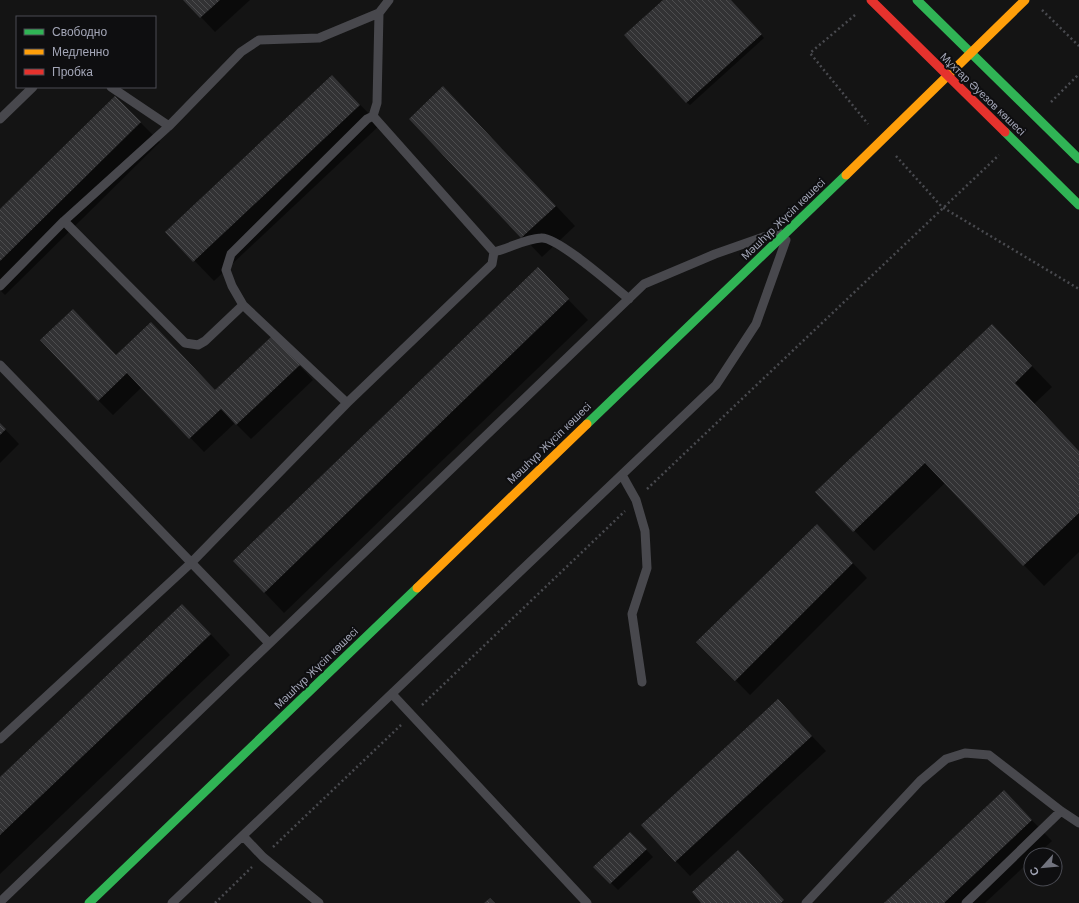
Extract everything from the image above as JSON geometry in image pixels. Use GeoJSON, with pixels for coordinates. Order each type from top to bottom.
{"type":"FeatureCollection","features":[{"type":"Feature","properties":{"kind":"main road","name":"Мұхтар Әуезов көшесі"},"geometry":{"type":"LineString","coordinates":[[871,0],[948,77],[1015,140],[1079,205]]}},
{"type":"Feature","properties":{"kind":"main road","name":"Мұхтар Әуезов көшесі"},"geometry":{"type":"LineString","coordinates":[[917,0],[970,53],[1037,116],[1079,159]]}},
{"type":"Feature","properties":{"kind":"main road","name":"Мәшһүр Жүсіп көшесі"},"geometry":{"type":"LineString","coordinates":[[88,903],[948,77],[970,53],[1025,0]]}},
{"type":"Feature","properties":{"kind":"lane"},"geometry":{"type":"LineString","coordinates":[[0,286],[64,221],[169,126],[240,52],[259,40],[319,38],[379,13],[390,0]]}},
{"type":"Feature","properties":{"kind":"lane"},"geometry":{"type":"LineString","coordinates":[[347,403],[243,305],[232,286],[226,270],[231,254],[366,119],[373,116],[377,103],[379,13]]}},
{"type":"Feature","properties":{"kind":"lane"},"geometry":{"type":"LineString","coordinates":[[0,119],[32,88]]}},
{"type":"Feature","properties":{"kind":"lane"},"geometry":{"type":"LineString","coordinates":[[112,88],[169,126]]}},
{"type":"Feature","properties":{"kind":"lane"},"geometry":{"type":"LineString","coordinates":[[373,116],[494,252]]}},
{"type":"Feature","properties":{"kind":"lane"},"geometry":{"type":"LineString","coordinates":[[64,221],[185,342],[198,345],[205,342],[243,305]]}},
{"type":"Feature","properties":{"kind":"lane"},"geometry":{"type":"LineString","coordinates":[[0,902],[644,284],[715,254],[791,227]]}},
{"type":"Feature","properties":{"kind":"lane"},"geometry":{"type":"LineString","coordinates":[[172,903],[716,386],[756,324],[791,227]]}},
{"type":"Feature","properties":{"kind":"lane"},"geometry":{"type":"LineString","coordinates":[[494,252],[525,241],[543,237],[564,247],[629,299]]}},
{"type":"Feature","properties":{"kind":"lane"},"geometry":{"type":"LineString","coordinates":[[0,739],[191,563],[347,403],[492,264],[494,252]]}},
{"type":"Feature","properties":{"kind":"lane"},"geometry":{"type":"LineString","coordinates":[[0,365],[269,643]]}},
{"type":"Feature","properties":{"kind":"lane"},"geometry":{"type":"LineString","coordinates":[[622,475],[636,500],[646,531],[647,568],[632,614],[642,682]]}},
{"type":"Feature","properties":{"kind":"lane"},"geometry":{"type":"LineString","coordinates":[[392,694],[585,902]]}},
{"type":"Feature","properties":{"kind":"lane"},"geometry":{"type":"LineString","coordinates":[[806,903],[920,781],[946,759],[965,753],[989,755],[1061,811],[1079,823]]}},
{"type":"Feature","properties":{"kind":"lane"},"geometry":{"type":"LineString","coordinates":[[966,903],[1061,811]]}},
{"type":"Feature","properties":{"kind":"lane"},"geometry":{"type":"LineString","coordinates":[[243,836],[263,857],[319,903]]}},
{"type":"Feature","properties":{"kind":"path"},"geometry":{"type":"LineString","coordinates":[[871,0],[810,53],[882,140],[942,207],[1079,289]]}},
{"type":"Feature","properties":{"kind":"path"},"geometry":{"type":"LineString","coordinates":[[1037,5],[1079,46]]}},
{"type":"Feature","properties":{"kind":"building"},"geometry":{"type":"Polygon","coordinates":[[[183,0],[220,0],[200,18],[183,0]]]}},
{"type":"Feature","properties":{"kind":"building"},"geometry":{"type":"Polygon","coordinates":[[[663,0],[731,0],[762,34],[686,103],[624,35],[663,0]]]}},
{"type":"Feature","properties":{"kind":"building"},"geometry":{"type":"Polygon","coordinates":[[[332,75],[360,105],[193,262],[165,232],[332,75]]]}},
{"type":"Feature","properties":{"kind":"building"},"geometry":{"type":"Polygon","coordinates":[[[443,86],[556,206],[521,238],[409,119],[443,86]]]}},
{"type":"Feature","properties":{"kind":"building"},"geometry":{"type":"Polygon","coordinates":[[[115,96],[141,122],[0,261],[0,209],[115,96]]]}},
{"type":"Feature","properties":{"kind":"building"},"geometry":{"type":"Polygon","coordinates":[[[538,267],[569,299],[264,593],[233,561],[538,267]]]}},
{"type":"Feature","properties":{"kind":"building"},"geometry":{"type":"Polygon","coordinates":[[[73,309],[116,355],[151,322],[215,390],[272,336],[300,365],[236,425],[221,409],[189,439],[127,373],[98,401],[40,340],[73,309]]]}},
{"type":"Feature","properties":{"kind":"building"},"geometry":{"type":"Polygon","coordinates":[[[992,324],[1032,366],[1015,383],[1079,451],[1079,513],[1023,566],[925,463],[853,532],[815,492],[992,324]]]}},
{"type":"Feature","properties":{"kind":"building"},"geometry":{"type":"Polygon","coordinates":[[[0,423],[6,429],[0,435],[0,423]]]}},
{"type":"Feature","properties":{"kind":"building"},"geometry":{"type":"Polygon","coordinates":[[[817,524],[853,563],[735,681],[696,642],[817,524]]]}},
{"type":"Feature","properties":{"kind":"building"},"geometry":{"type":"Polygon","coordinates":[[[182,604],[211,634],[0,835],[0,777],[182,604]]]}},
{"type":"Feature","properties":{"kind":"building"},"geometry":{"type":"Polygon","coordinates":[[[778,699],[812,736],[675,862],[641,825],[778,699]]]}},
{"type":"Feature","properties":{"kind":"building"},"geometry":{"type":"Polygon","coordinates":[[[1004,790],[1032,820],[944,903],[884,903],[1004,790]]]}},
{"type":"Feature","properties":{"kind":"building"},"geometry":{"type":"Polygon","coordinates":[[[630,832],[647,849],[610,884],[593,867],[630,832]]]}},
{"type":"Feature","properties":{"kind":"building"},"geometry":{"type":"Polygon","coordinates":[[[738,850],[784,900],[781,903],[701,903],[692,892],[738,850]]]}},
{"type":"Feature","properties":{"kind":"building"},"geometry":{"type":"Polygon","coordinates":[[[490,898],[495,903],[484,903],[490,898]]]}},
{"type":"Feature","properties":{"kind":"traffic: fast"},"geometry":{"type":"LineString","coordinates":[[917,0],[1079,159]]}},
{"type":"Feature","properties":{"kind":"traffic: fast"},"geometry":{"type":"LineString","coordinates":[[1005,132],[1079,205]]}},
{"type":"Feature","properties":{"kind":"traffic: fast"},"geometry":{"type":"LineString","coordinates":[[587,424],[846,175]]}},
{"type":"Feature","properties":{"kind":"traffic: fast"},"geometry":{"type":"LineString","coordinates":[[89,903],[417,588]]}},
{"type":"Feature","properties":{"kind":"traffic: slow"},"geometry":{"type":"LineString","coordinates":[[846,175],[1025,0]]}},
{"type":"Feature","properties":{"kind":"traffic: slow"},"geometry":{"type":"LineString","coordinates":[[417,588],[587,424]]}},
{"type":"Feature","properties":{"kind":"traffic: jam"},"geometry":{"type":"LineString","coordinates":[[871,0],[1005,132]]}}]}
